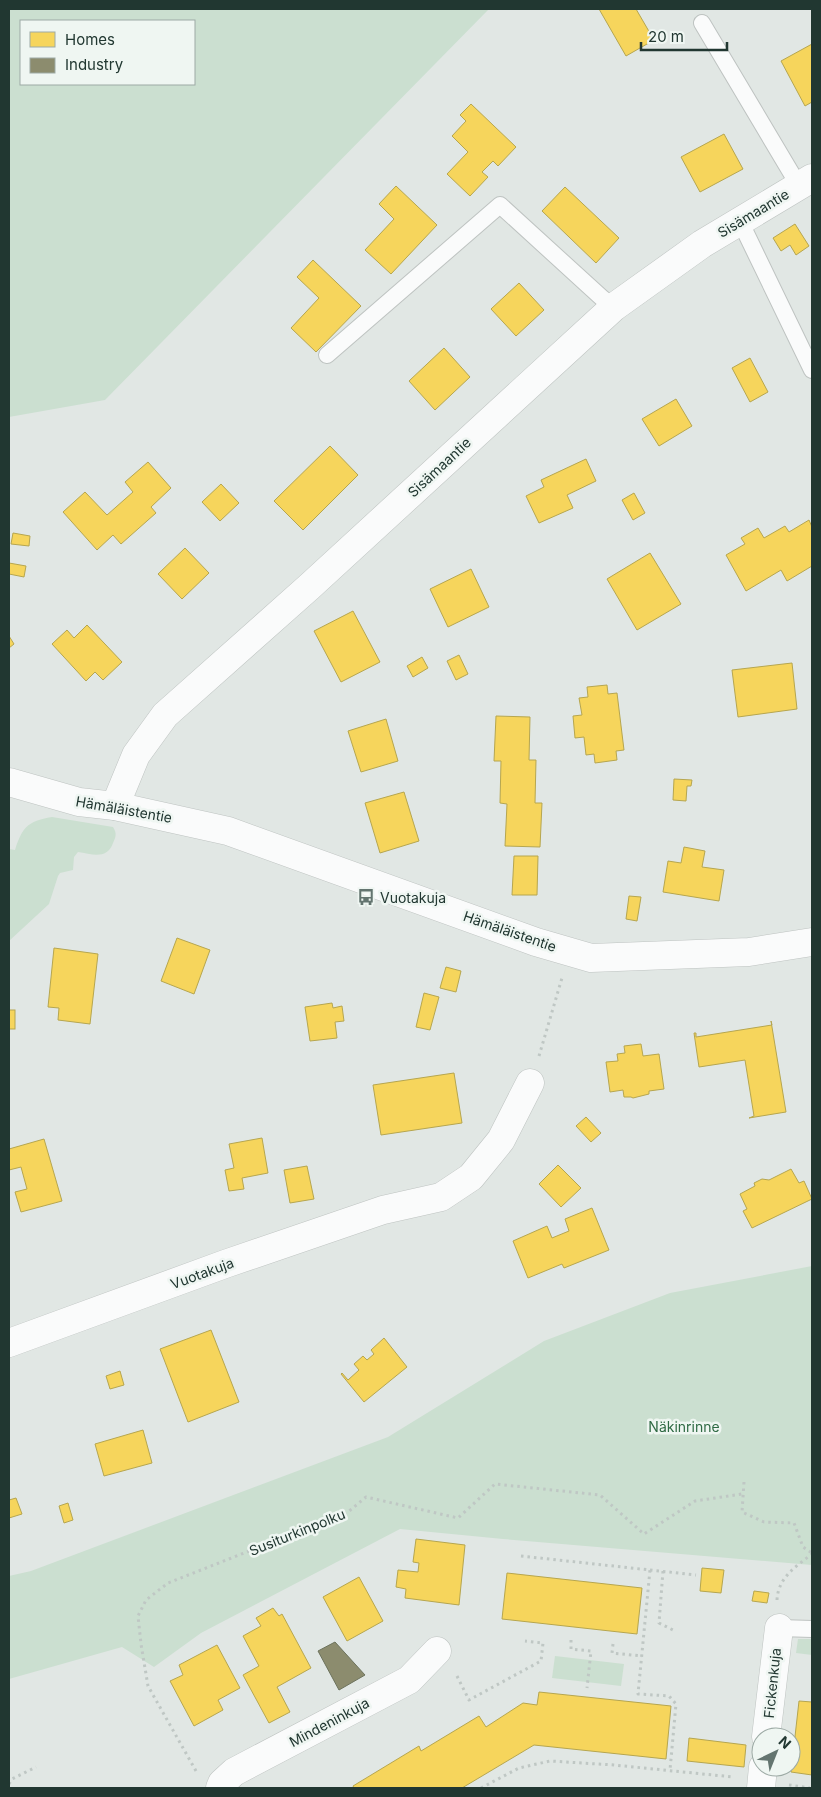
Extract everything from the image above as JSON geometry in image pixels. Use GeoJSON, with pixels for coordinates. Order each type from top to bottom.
{"type":"FeatureCollection","features":[{"type":"Feature","properties":{"kind":"street","name":"Sisämaantie"},"geometry":{"type":"LineString","coordinates":[[115,806],[136,755],[166,715],[309,587],[614,307],[702,244],[806,182]]}},
{"type":"Feature","properties":{"kind":"street","name":"Hämäläistentie"},"geometry":{"type":"LineString","coordinates":[[11,789],[79,802],[115,806],[228,831],[536,942],[591,958],[749,952],[812,942]]}},
{"type":"Feature","properties":{"kind":"street","name":"Vuotakuja"},"geometry":{"type":"LineString","coordinates":[[9,1343],[225,1264],[384,1210],[441,1197],[472,1177],[501,1140],[530,1083]]}},
{"type":"Feature","properties":{"kind":"street","name":"Fickenkuja"},"geometry":{"type":"LineString","coordinates":[[767,1727],[778,1628]]}},
{"type":"Feature","properties":{"kind":"street","name":"Mindeninkuja"},"geometry":{"type":"LineString","coordinates":[[210,1782],[222,1783],[234,1772],[409,1680],[436,1651]]}},
{"type":"Feature","properties":{"kind":"lane"},"geometry":{"type":"LineString","coordinates":[[702,23],[806,182]]}},
{"type":"Feature","properties":{"kind":"lane"},"geometry":{"type":"LineString","coordinates":[[327,355],[500,205],[614,307]]}},
{"type":"Feature","properties":{"kind":"lane"},"geometry":{"type":"LineString","coordinates":[[740,221],[812,370]]}},
{"type":"Feature","properties":{"kind":"lane"},"geometry":{"type":"LineString","coordinates":[[778,1628],[812,1629]]}},
{"type":"Feature","properties":{"kind":"path"},"geometry":{"type":"LineString","coordinates":[[530,1083],[565,968],[567,951]]}},
{"type":"Feature","properties":{"kind":"path"},"geometry":{"type":"LineString","coordinates":[[744,1482],[742,1512],[764,1522],[794,1522],[802,1547],[812,1554],[787,1575],[779,1586],[777,1598],[778,1628]]}},
{"type":"Feature","properties":{"kind":"path","name":"Susiturkinpolku"},"geometry":{"type":"LineString","coordinates":[[210,1782],[194,1768],[148,1686],[138,1616],[146,1600],[168,1583],[348,1512],[366,1497],[458,1518],[495,1484],[600,1495],[644,1534],[695,1501],[742,1494]]}},
{"type":"Feature","properties":{"kind":"path"},"geometry":{"type":"LineString","coordinates":[[522,1556],[696,1575]]}},
{"type":"Feature","properties":{"kind":"path"},"geometry":{"type":"LineString","coordinates":[[650,1570],[638,1694],[669,1696],[676,1704],[670,1770]]}},
{"type":"Feature","properties":{"kind":"path"},"geometry":{"type":"LineString","coordinates":[[663,1571],[659,1623],[673,1630]]}},
{"type":"Feature","properties":{"kind":"path"},"geometry":{"type":"LineString","coordinates":[[571,1640],[571,1649],[591,1651],[587,1688]]}},
{"type":"Feature","properties":{"kind":"path"},"geometry":{"type":"LineString","coordinates":[[456,1676],[469,1700],[540,1661],[543,1643],[525,1641]]}},
{"type":"Feature","properties":{"kind":"path"},"geometry":{"type":"LineString","coordinates":[[613,1644],[612,1653],[642,1656]]}},
{"type":"Feature","properties":{"kind":"path"},"geometry":{"type":"LineString","coordinates":[[480,1788],[519,1768],[550,1761],[581,1762],[762,1779],[808,1788]]}},
{"type":"Feature","properties":{"kind":"path"},"geometry":{"type":"LineString","coordinates":[[9,1784],[12,1779],[36,1768]]}},
{"type":"Feature","properties":{"kind":"green space"},"geometry":{"type":"Polygon","coordinates":[[[9,9],[489,9],[105,400],[9,417],[9,9]]]}},
{"type":"Feature","properties":{"kind":"green space"},"geometry":{"type":"Polygon","coordinates":[[[52,817],[113,827],[116,833],[115,839],[107,852],[103,854],[94,855],[78,852],[74,857],[73,870],[60,873],[58,876],[49,904],[9,941],[9,849],[15,850],[20,836],[31,823],[52,817]]]}},
{"type":"Feature","properties":{"kind":"green space","name":"Näkinrinne"},"geometry":{"type":"Polygon","coordinates":[[[812,1266],[812,1565],[400,1529],[201,1633],[154,1667],[122,1647],[9,1679],[9,1576],[31,1571],[388,1437],[544,1341],[670,1293],[812,1266]]]}},
{"type":"Feature","properties":{"kind":"green space"},"geometry":{"type":"Polygon","coordinates":[[[798,1639],[812,1639],[812,1655],[796,1653],[798,1639]]]}},
{"type":"Feature","properties":{"kind":"green space"},"geometry":{"type":"Polygon","coordinates":[[[555,1656],[624,1664],[621,1686],[552,1678],[555,1656]]]}},
{"type":"Feature","properties":{"kind":"building: Homes"},"geometry":{"type":"Polygon","coordinates":[[[599,9],[636,9],[654,40],[626,56],[599,9]]]}},
{"type":"Feature","properties":{"kind":"building: Homes"},"geometry":{"type":"Polygon","coordinates":[[[812,44],[812,102],[805,106],[781,61],[812,44]]]}},
{"type":"Feature","properties":{"kind":"building: Homes"},"geometry":{"type":"Polygon","coordinates":[[[471,104],[516,147],[498,166],[493,161],[482,172],[488,177],[470,196],[447,174],[468,152],[452,136],[466,121],[460,115],[471,104]]]}},
{"type":"Feature","properties":{"kind":"building: Homes"},"geometry":{"type":"Polygon","coordinates":[[[724,134],[743,169],[700,192],[681,157],[724,134]]]}},
{"type":"Feature","properties":{"kind":"building: Homes"},"geometry":{"type":"Polygon","coordinates":[[[396,186],[437,225],[391,274],[365,250],[394,219],[379,204],[396,186]]]}},
{"type":"Feature","properties":{"kind":"building: Homes"},"geometry":{"type":"Polygon","coordinates":[[[565,187],[619,238],[596,263],[542,211],[565,187]]]}},
{"type":"Feature","properties":{"kind":"building: Homes"},"geometry":{"type":"Polygon","coordinates":[[[795,224],[809,246],[796,255],[790,245],[781,251],[773,238],[795,224]]]}},
{"type":"Feature","properties":{"kind":"building: Homes"},"geometry":{"type":"Polygon","coordinates":[[[313,260],[361,306],[316,352],[291,328],[319,298],[297,277],[313,260]]]}},
{"type":"Feature","properties":{"kind":"building: Homes"},"geometry":{"type":"Polygon","coordinates":[[[519,283],[544,310],[516,336],[491,309],[519,283]]]}},
{"type":"Feature","properties":{"kind":"building: Homes"},"geometry":{"type":"Polygon","coordinates":[[[444,348],[470,377],[435,410],[409,381],[444,348]]]}},
{"type":"Feature","properties":{"kind":"building: Homes"},"geometry":{"type":"Polygon","coordinates":[[[750,358],[768,392],[750,402],[732,368],[750,358]]]}},
{"type":"Feature","properties":{"kind":"building: Homes"},"geometry":{"type":"Polygon","coordinates":[[[676,399],[692,426],[659,446],[642,419],[676,399]]]}},
{"type":"Feature","properties":{"kind":"building: Homes"},"geometry":{"type":"Polygon","coordinates":[[[330,446],[358,475],[303,530],[274,501],[330,446]]]}},
{"type":"Feature","properties":{"kind":"building: Homes"},"geometry":{"type":"Polygon","coordinates":[[[586,459],[596,481],[567,495],[573,508],[539,523],[526,496],[544,487],[541,480],[586,459]]]}},
{"type":"Feature","properties":{"kind":"building: Homes"},"geometry":{"type":"Polygon","coordinates":[[[148,462],[171,488],[151,507],[156,513],[121,544],[113,535],[97,550],[63,512],[85,492],[107,515],[133,492],[125,482],[148,462]]]}},
{"type":"Feature","properties":{"kind":"building: Homes"},"geometry":{"type":"Polygon","coordinates":[[[221,484],[239,503],[220,521],[202,502],[221,484]]]}},
{"type":"Feature","properties":{"kind":"building: Homes"},"geometry":{"type":"Polygon","coordinates":[[[634,493],[645,513],[633,520],[622,500],[634,493]]]}},
{"type":"Feature","properties":{"kind":"building: Homes"},"geometry":{"type":"Polygon","coordinates":[[[809,520],[812,527],[812,566],[787,581],[781,570],[746,591],[726,555],[745,544],[741,538],[758,528],[764,538],[785,526],[789,532],[809,520]]]}},
{"type":"Feature","properties":{"kind":"building: Homes"},"geometry":{"type":"Polygon","coordinates":[[[13,533],[30,536],[29,546],[11,544],[13,533]]]}},
{"type":"Feature","properties":{"kind":"building: Homes"},"geometry":{"type":"Polygon","coordinates":[[[185,548],[209,573],[182,599],[158,574],[185,548]]]}},
{"type":"Feature","properties":{"kind":"building: Homes"},"geometry":{"type":"Polygon","coordinates":[[[650,553],[681,604],[637,630],[607,579],[650,553]]]}},
{"type":"Feature","properties":{"kind":"building: Homes"},"geometry":{"type":"Polygon","coordinates":[[[9,563],[26,566],[24,577],[9,574],[9,563]]]}},
{"type":"Feature","properties":{"kind":"building: Homes"},"geometry":{"type":"Polygon","coordinates":[[[471,569],[489,607],[448,627],[430,589],[471,569]]]}},
{"type":"Feature","properties":{"kind":"building: Homes"},"geometry":{"type":"Polygon","coordinates":[[[353,611],[380,662],[341,682],[314,631],[353,611]]]}},
{"type":"Feature","properties":{"kind":"building: Homes"},"geometry":{"type":"Polygon","coordinates":[[[87,625],[122,662],[103,680],[95,672],[86,681],[52,644],[67,630],[74,638],[87,625]]]}},
{"type":"Feature","properties":{"kind":"building: Homes"},"geometry":{"type":"Polygon","coordinates":[[[9,636],[14,644],[9,648],[9,636]]]}},
{"type":"Feature","properties":{"kind":"building: Homes"},"geometry":{"type":"Polygon","coordinates":[[[459,655],[468,674],[456,680],[447,661],[459,655]]]}},
{"type":"Feature","properties":{"kind":"building: Homes"},"geometry":{"type":"Polygon","coordinates":[[[422,657],[428,668],[413,677],[407,666],[422,657]]]}},
{"type":"Feature","properties":{"kind":"building: Homes"},"geometry":{"type":"Polygon","coordinates":[[[792,663],[797,709],[738,717],[732,670],[792,663]]]}},
{"type":"Feature","properties":{"kind":"building: Homes"},"geometry":{"type":"Polygon","coordinates":[[[607,685],[608,694],[617,693],[624,750],[616,751],[617,760],[595,763],[594,754],[586,755],[584,737],[575,738],[573,716],[582,715],[579,698],[588,697],[587,687],[607,685]]]}},
{"type":"Feature","properties":{"kind":"building: Homes"},"geometry":{"type":"Polygon","coordinates":[[[496,716],[530,717],[529,760],[536,760],[535,803],[542,803],[540,847],[505,846],[507,804],[500,803],[501,761],[494,761],[496,716]]]}},
{"type":"Feature","properties":{"kind":"building: Homes"},"geometry":{"type":"Polygon","coordinates":[[[386,719],[398,761],[361,772],[348,731],[386,719]]]}},
{"type":"Feature","properties":{"kind":"building: Homes"},"geometry":{"type":"Polygon","coordinates":[[[674,779],[692,780],[691,786],[687,786],[686,801],[673,800],[674,779]]]}},
{"type":"Feature","properties":{"kind":"building: Homes"},"geometry":{"type":"Polygon","coordinates":[[[404,792],[419,841],[380,853],[365,803],[404,792]]]}},
{"type":"Feature","properties":{"kind":"building: Homes"},"geometry":{"type":"Polygon","coordinates":[[[684,847],[705,851],[702,867],[724,870],[719,901],[663,892],[668,861],[681,863],[684,847]]]}},
{"type":"Feature","properties":{"kind":"building: Homes"},"geometry":{"type":"Polygon","coordinates":[[[514,856],[538,856],[537,895],[512,895],[514,856]]]}},
{"type":"Feature","properties":{"kind":"building: Homes"},"geometry":{"type":"Polygon","coordinates":[[[629,896],[641,897],[637,921],[626,919],[629,896]]]}},
{"type":"Feature","properties":{"kind":"building: Homes"},"geometry":{"type":"Polygon","coordinates":[[[177,938],[210,950],[194,994],[161,981],[177,938]]]}},
{"type":"Feature","properties":{"kind":"building: Homes"},"geometry":{"type":"Polygon","coordinates":[[[54,948],[98,954],[90,1024],[58,1020],[59,1008],[48,1007],[54,948]]]}},
{"type":"Feature","properties":{"kind":"building: Homes"},"geometry":{"type":"Polygon","coordinates":[[[446,967],[461,971],[456,992],[440,988],[446,967]]]}},
{"type":"Feature","properties":{"kind":"building: Homes"},"geometry":{"type":"Polygon","coordinates":[[[424,993],[439,997],[430,1030],[416,1027],[424,993]]]}},
{"type":"Feature","properties":{"kind":"building: Homes"},"geometry":{"type":"Polygon","coordinates":[[[332,1003],[333,1008],[342,1006],[344,1021],[335,1022],[337,1038],[310,1041],[305,1007],[332,1003]]]}},
{"type":"Feature","properties":{"kind":"building: Homes"},"geometry":{"type":"Polygon","coordinates":[[[9,1010],[15,1010],[15,1029],[9,1029],[9,1010]]]}},
{"type":"Feature","properties":{"kind":"building: Homes"},"geometry":{"type":"Polygon","coordinates":[[[772,1025],[786,1112],[749,1118],[754,1116],[745,1060],[699,1067],[694,1033],[696,1033],[696,1037],[772,1025]]]}},
{"type":"Feature","properties":{"kind":"building: Homes"},"geometry":{"type":"Polygon","coordinates":[[[641,1044],[643,1056],[659,1054],[664,1089],[649,1091],[649,1094],[633,1098],[624,1097],[623,1090],[610,1092],[606,1062],[618,1061],[617,1054],[625,1053],[624,1046],[641,1044]]]}},
{"type":"Feature","properties":{"kind":"building: Homes"},"geometry":{"type":"Polygon","coordinates":[[[454,1073],[462,1123],[381,1135],[373,1085],[454,1073]]]}},
{"type":"Feature","properties":{"kind":"building: Homes"},"geometry":{"type":"Polygon","coordinates":[[[586,1117],[601,1133],[591,1142],[576,1126],[586,1117]]]}},
{"type":"Feature","properties":{"kind":"building: Homes"},"geometry":{"type":"Polygon","coordinates":[[[262,1138],[268,1173],[242,1178],[244,1189],[229,1191],[225,1170],[234,1168],[229,1144],[262,1138]]]}},
{"type":"Feature","properties":{"kind":"building: Homes"},"geometry":{"type":"Polygon","coordinates":[[[44,1139],[62,1201],[21,1212],[15,1192],[27,1189],[21,1167],[9,1170],[9,1149],[44,1139]]]}},
{"type":"Feature","properties":{"kind":"building: Homes"},"geometry":{"type":"Polygon","coordinates":[[[558,1165],[581,1188],[561,1207],[539,1184],[558,1165]]]}},
{"type":"Feature","properties":{"kind":"building: Homes"},"geometry":{"type":"Polygon","coordinates":[[[307,1166],[314,1199],[290,1203],[284,1170],[307,1166]]]}},
{"type":"Feature","properties":{"kind":"building: Homes"},"geometry":{"type":"Polygon","coordinates":[[[791,1169],[799,1183],[804,1181],[812,1199],[752,1228],[743,1211],[747,1209],[740,1194],[755,1186],[754,1183],[762,1179],[769,1180],[791,1169]]]}},
{"type":"Feature","properties":{"kind":"building: Homes"},"geometry":{"type":"Polygon","coordinates":[[[592,1208],[609,1250],[564,1268],[562,1264],[528,1278],[513,1241],[547,1226],[552,1238],[569,1231],[565,1219],[592,1208]]]}},
{"type":"Feature","properties":{"kind":"building: Homes"},"geometry":{"type":"Polygon","coordinates":[[[211,1330],[239,1402],[188,1422],[160,1349],[211,1330]]]}},
{"type":"Feature","properties":{"kind":"building: Homes"},"geometry":{"type":"Polygon","coordinates":[[[384,1338],[407,1367],[364,1402],[341,1374],[348,1380],[359,1370],[354,1364],[363,1356],[367,1360],[374,1354],[371,1350],[384,1338]]]}},
{"type":"Feature","properties":{"kind":"building: Homes"},"geometry":{"type":"Polygon","coordinates":[[[120,1371],[124,1385],[110,1389],[106,1376],[120,1371]]]}},
{"type":"Feature","properties":{"kind":"building: Homes"},"geometry":{"type":"Polygon","coordinates":[[[143,1430],[152,1463],[104,1476],[95,1444],[143,1430]]]}},
{"type":"Feature","properties":{"kind":"building: Homes"},"geometry":{"type":"Polygon","coordinates":[[[16,1498],[22,1514],[9,1518],[9,1500],[16,1498]]]}},
{"type":"Feature","properties":{"kind":"building: Homes"},"geometry":{"type":"Polygon","coordinates":[[[68,1503],[73,1520],[64,1523],[59,1506],[68,1503]]]}},
{"type":"Feature","properties":{"kind":"building: Homes"},"geometry":{"type":"Polygon","coordinates":[[[416,1539],[465,1545],[459,1605],[405,1598],[406,1589],[396,1587],[398,1570],[418,1572],[419,1563],[413,1562],[416,1539]]]}},
{"type":"Feature","properties":{"kind":"building: Homes"},"geometry":{"type":"Polygon","coordinates":[[[702,1568],[724,1570],[721,1593],[700,1591],[702,1568]]]}},
{"type":"Feature","properties":{"kind":"building: Homes"},"geometry":{"type":"Polygon","coordinates":[[[507,1573],[642,1588],[637,1634],[502,1619],[507,1573]]]}},
{"type":"Feature","properties":{"kind":"building: Homes"},"geometry":{"type":"Polygon","coordinates":[[[359,1577],[383,1621],[347,1641],[323,1597],[359,1577]]]}},
{"type":"Feature","properties":{"kind":"building: Homes"},"geometry":{"type":"Polygon","coordinates":[[[754,1591],[769,1593],[767,1603],[752,1601],[754,1591]]]}},
{"type":"Feature","properties":{"kind":"building: Homes"},"geometry":{"type":"Polygon","coordinates":[[[273,1608],[279,1616],[282,1614],[311,1668],[277,1687],[290,1712],[269,1723],[243,1675],[259,1666],[243,1636],[261,1626],[256,1618],[273,1608]]]}},
{"type":"Feature","properties":{"kind":"building: Homes"},"geometry":{"type":"Polygon","coordinates":[[[217,1645],[240,1688],[218,1700],[223,1710],[194,1726],[170,1681],[183,1675],[179,1665],[217,1645]]]}},
{"type":"Feature","properties":{"kind":"building: Homes"},"geometry":{"type":"Polygon","coordinates":[[[539,1692],[671,1706],[666,1759],[534,1745],[462,1788],[354,1788],[353,1786],[419,1746],[421,1751],[479,1716],[486,1727],[523,1703],[537,1705],[539,1692]]]}},
{"type":"Feature","properties":{"kind":"building: Homes"},"geometry":{"type":"Polygon","coordinates":[[[799,1701],[812,1702],[812,1775],[801,1773],[801,1727],[796,1727],[799,1701]]]}},
{"type":"Feature","properties":{"kind":"building: Homes"},"geometry":{"type":"Polygon","coordinates":[[[689,1738],[746,1745],[744,1767],[687,1761],[689,1738]]]}},
{"type":"Feature","properties":{"kind":"building: Industry"},"geometry":{"type":"Polygon","coordinates":[[[335,1642],[365,1675],[339,1690],[318,1651],[335,1642]]]}},
{"type":"Feature","properties":{"kind":"place","name":"Vuotakuja"},"geometry":{"type":"Point","coordinates":[366,897]}}]}
